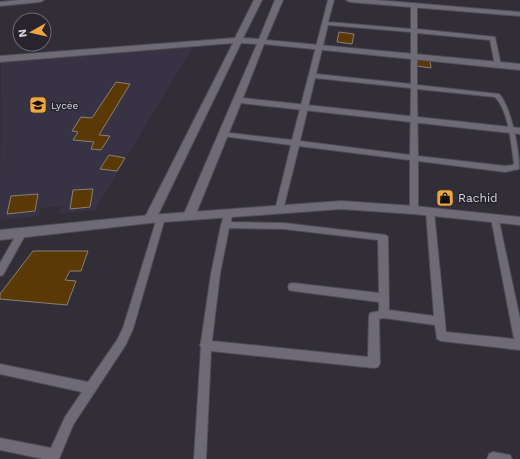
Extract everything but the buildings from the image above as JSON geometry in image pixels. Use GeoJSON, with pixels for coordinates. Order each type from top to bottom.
{"type":"FeatureCollection","features":[{"type":"Feature","properties":{"kind":"street"},"geometry":{"type":"LineString","coordinates":[[0,4],[40,0]]}},
{"type":"Feature","properties":{"kind":"street"},"geometry":{"type":"LineString","coordinates":[[156,219],[237,41],[258,0]]}},
{"type":"Feature","properties":{"kind":"street"},"geometry":{"type":"LineString","coordinates":[[189,216],[279,0]]}},
{"type":"Feature","properties":{"kind":"street"},"geometry":{"type":"LineString","coordinates":[[350,0],[520,14]]}},
{"type":"Feature","properties":{"kind":"street"},"geometry":{"type":"LineString","coordinates":[[0,59],[237,41],[319,47],[520,67]]}},
{"type":"Feature","properties":{"kind":"street"},"geometry":{"type":"LineString","coordinates":[[237,100],[516,130]]}},
{"type":"Feature","properties":{"kind":"street"},"geometry":{"type":"LineString","coordinates":[[0,235],[189,216],[340,206],[414,210],[520,221]]}},
{"type":"Feature","properties":{"kind":"lane"},"geometry":{"type":"LineString","coordinates":[[279,210],[331,0]]}},
{"type":"Feature","properties":{"kind":"lane"},"geometry":{"type":"LineString","coordinates":[[414,5],[414,210]]}},
{"type":"Feature","properties":{"kind":"lane"},"geometry":{"type":"LineString","coordinates":[[325,23],[493,38],[498,65]]}},
{"type":"Feature","properties":{"kind":"lane"},"geometry":{"type":"LineString","coordinates":[[222,134],[512,169],[516,167],[518,163],[516,130],[502,100],[497,95],[312,76]]}},
{"type":"Feature","properties":{"kind":"lane"},"geometry":{"type":"LineString","coordinates":[[430,212],[441,336],[520,345],[495,218]]}},
{"type":"Feature","properties":{"kind":"lane"},"geometry":{"type":"LineString","coordinates":[[200,459],[205,345],[213,280],[228,214]]}},
{"type":"Feature","properties":{"kind":"lane"},"geometry":{"type":"LineString","coordinates":[[0,444],[53,457],[69,421],[122,344],[128,329],[156,219]]}},
{"type":"Feature","properties":{"kind":"lane"},"geometry":{"type":"LineString","coordinates":[[225,225],[284,226],[383,237],[384,314]]}},
{"type":"Feature","properties":{"kind":"lane"},"geometry":{"type":"LineString","coordinates":[[0,272],[22,232]]}},
{"type":"Feature","properties":{"kind":"lane"},"geometry":{"type":"LineString","coordinates":[[293,287],[384,298]]}},
{"type":"Feature","properties":{"kind":"lane"},"geometry":{"type":"LineString","coordinates":[[205,345],[374,364],[374,316],[384,314],[440,321]]}},
{"type":"Feature","properties":{"kind":"lane"},"geometry":{"type":"LineString","coordinates":[[0,369],[91,388]]}},
{"type":"Feature","properties":{"kind":"shaded area"},"geometry":{"type":"Polygon","coordinates":[[[193,47],[95,210],[59,214],[62,206],[41,208],[39,216],[0,220],[1,62],[193,47]]]}},
{"type":"Feature","properties":{"kind":"place","name":"Lycée"},"geometry":{"type":"Point","coordinates":[38,105]}},
{"type":"Feature","properties":{"kind":"place","name":"Rachid"},"geometry":{"type":"Point","coordinates":[445,198]}}]}
